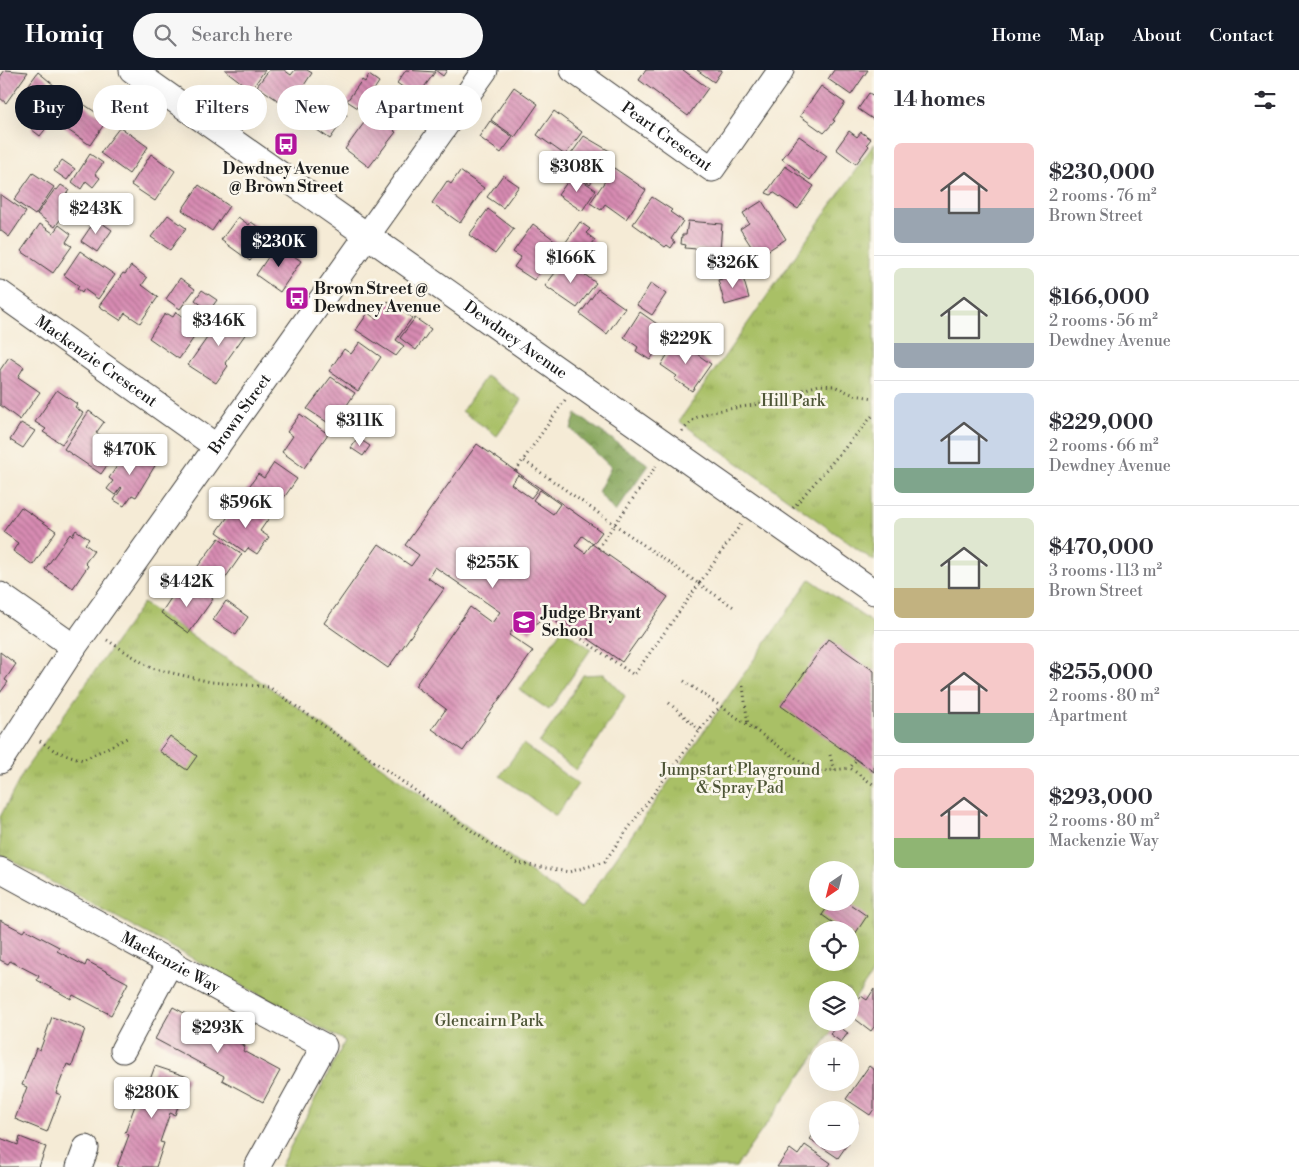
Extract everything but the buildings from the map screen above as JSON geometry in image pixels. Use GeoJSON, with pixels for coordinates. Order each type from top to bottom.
{"type":"FeatureCollection","features":[{"type":"Feature","properties":{"kind":"street","name":"Dewdney Avenue"},"geometry":{"type":"LineString","coordinates":[[132,70],[874,592]]}},
{"type":"Feature","properties":{"kind":"street","name":"Brown Street"},"geometry":{"type":"LineString","coordinates":[[0,761],[81,637],[485,70]]}},
{"type":"Feature","properties":{"kind":"street","name":"Peart Crescent"},"geometry":{"type":"LineString","coordinates":[[573,70],[712,169],[781,70]]}},
{"type":"Feature","properties":{"kind":"street","name":"Mackenzie Crescent"},"geometry":{"type":"LineString","coordinates":[[0,293],[217,447]]}},
{"type":"Feature","properties":{"kind":"street"},"geometry":{"type":"LineString","coordinates":[[0,595],[81,637]]}},
{"type":"Feature","properties":{"kind":"street","name":"Mackenzie Way"},"geometry":{"type":"LineString","coordinates":[[0,870],[171,961],[324,1046],[257,1167]]}},
{"type":"Feature","properties":{"kind":"street"},"geometry":{"type":"LineString","coordinates":[[123,1050],[171,961]]}},
{"type":"Feature","properties":{"kind":"path"},"geometry":{"type":"LineString","coordinates":[[516,471],[576,383]]}},
{"type":"Feature","properties":{"kind":"path"},"geometry":{"type":"LineString","coordinates":[[676,436],[695,418],[710,412],[754,405],[819,385],[834,386],[854,394],[874,398]]}},
{"type":"Feature","properties":{"kind":"path"},"geometry":{"type":"LineString","coordinates":[[778,525],[874,414]]}},
{"type":"Feature","properties":{"kind":"path"},"geometry":{"type":"LineString","coordinates":[[598,548],[660,459]]}},
{"type":"Feature","properties":{"kind":"path"},"geometry":{"type":"LineString","coordinates":[[523,460],[735,608]]}},
{"type":"Feature","properties":{"kind":"path"},"geometry":{"type":"LineString","coordinates":[[553,619],[634,675],[753,508]]}},
{"type":"Feature","properties":{"kind":"path"},"geometry":{"type":"LineString","coordinates":[[81,637],[151,668],[211,682],[269,687],[517,863],[569,872],[604,862],[700,730],[714,712],[721,707]]}},
{"type":"Feature","properties":{"kind":"path"},"geometry":{"type":"LineString","coordinates":[[684,681],[816,772],[850,768],[874,785]]}},
{"type":"Feature","properties":{"kind":"path"},"geometry":{"type":"LineString","coordinates":[[743,686],[748,725]]}},
{"type":"Feature","properties":{"kind":"path"},"geometry":{"type":"LineString","coordinates":[[668,703],[700,730]]}},
{"type":"Feature","properties":{"kind":"path"},"geometry":{"type":"LineString","coordinates":[[21,728],[55,751],[83,760],[127,738]]}},
{"type":"Feature","properties":{"kind":"path"},"geometry":{"type":"LineString","coordinates":[[830,755],[834,770]]}},
{"type":"Feature","properties":{"kind":"path"},"geometry":{"type":"LineString","coordinates":[[850,768],[855,761]]}},
{"type":"Feature","properties":{"kind":"green space","name":"Hill Park"},"geometry":{"type":"Polygon","coordinates":[[[874,144],[874,561],[679,421],[874,144]]]}},
{"type":"Feature","properties":{"kind":"green space"},"geometry":{"type":"Polygon","coordinates":[[[486,376],[522,400],[497,436],[462,411],[486,376]]]}},
{"type":"Feature","properties":{"kind":"green space"},"geometry":{"type":"Polygon","coordinates":[[[576,414],[649,465],[615,512],[598,492],[611,467],[571,429],[576,414]]]}},
{"type":"Feature","properties":{"kind":"green space","name":"Glencairn Park"},"geometry":{"type":"Polygon","coordinates":[[[810,579],[874,624],[874,971],[859,993],[859,981],[809,981],[809,1031],[832,1031],[825,1041],[809,1041],[809,1064],[736,1167],[280,1167],[345,1041],[0,854],[0,817],[24,771],[143,603],[269,687],[581,908],[810,579]]]}},
{"type":"Feature","properties":{"kind":"green space"},"geometry":{"type":"Polygon","coordinates":[[[562,629],[591,649],[549,710],[520,690],[562,629]]]}},
{"type":"Feature","properties":{"kind":"green space"},"geometry":{"type":"Polygon","coordinates":[[[604,674],[625,696],[598,740],[576,770],[539,743],[561,712],[583,675],[604,674]]]}},
{"type":"Feature","properties":{"kind":"green space"},"geometry":{"type":"Polygon","coordinates":[[[523,744],[578,784],[556,816],[500,776],[523,744]]]}},
{"type":"Feature","properties":{"kind":"place","name":"Dewdney Avenue @ Brown Street"},"geometry":{"type":"Point","coordinates":[286,144]}},
{"type":"Feature","properties":{"kind":"place","name":"Brown Street @ Dewdney Avenue"},"geometry":{"type":"Point","coordinates":[297,298]}},
{"type":"Feature","properties":{"kind":"place","name":"Judge Bryant School"},"geometry":{"type":"Point","coordinates":[524,622]}},
{"type":"Feature","properties":{"kind":"park label","name":"Jumpstart Playground & Spray Pad"},"geometry":{"type":"Point","coordinates":[740,779]}}]}
